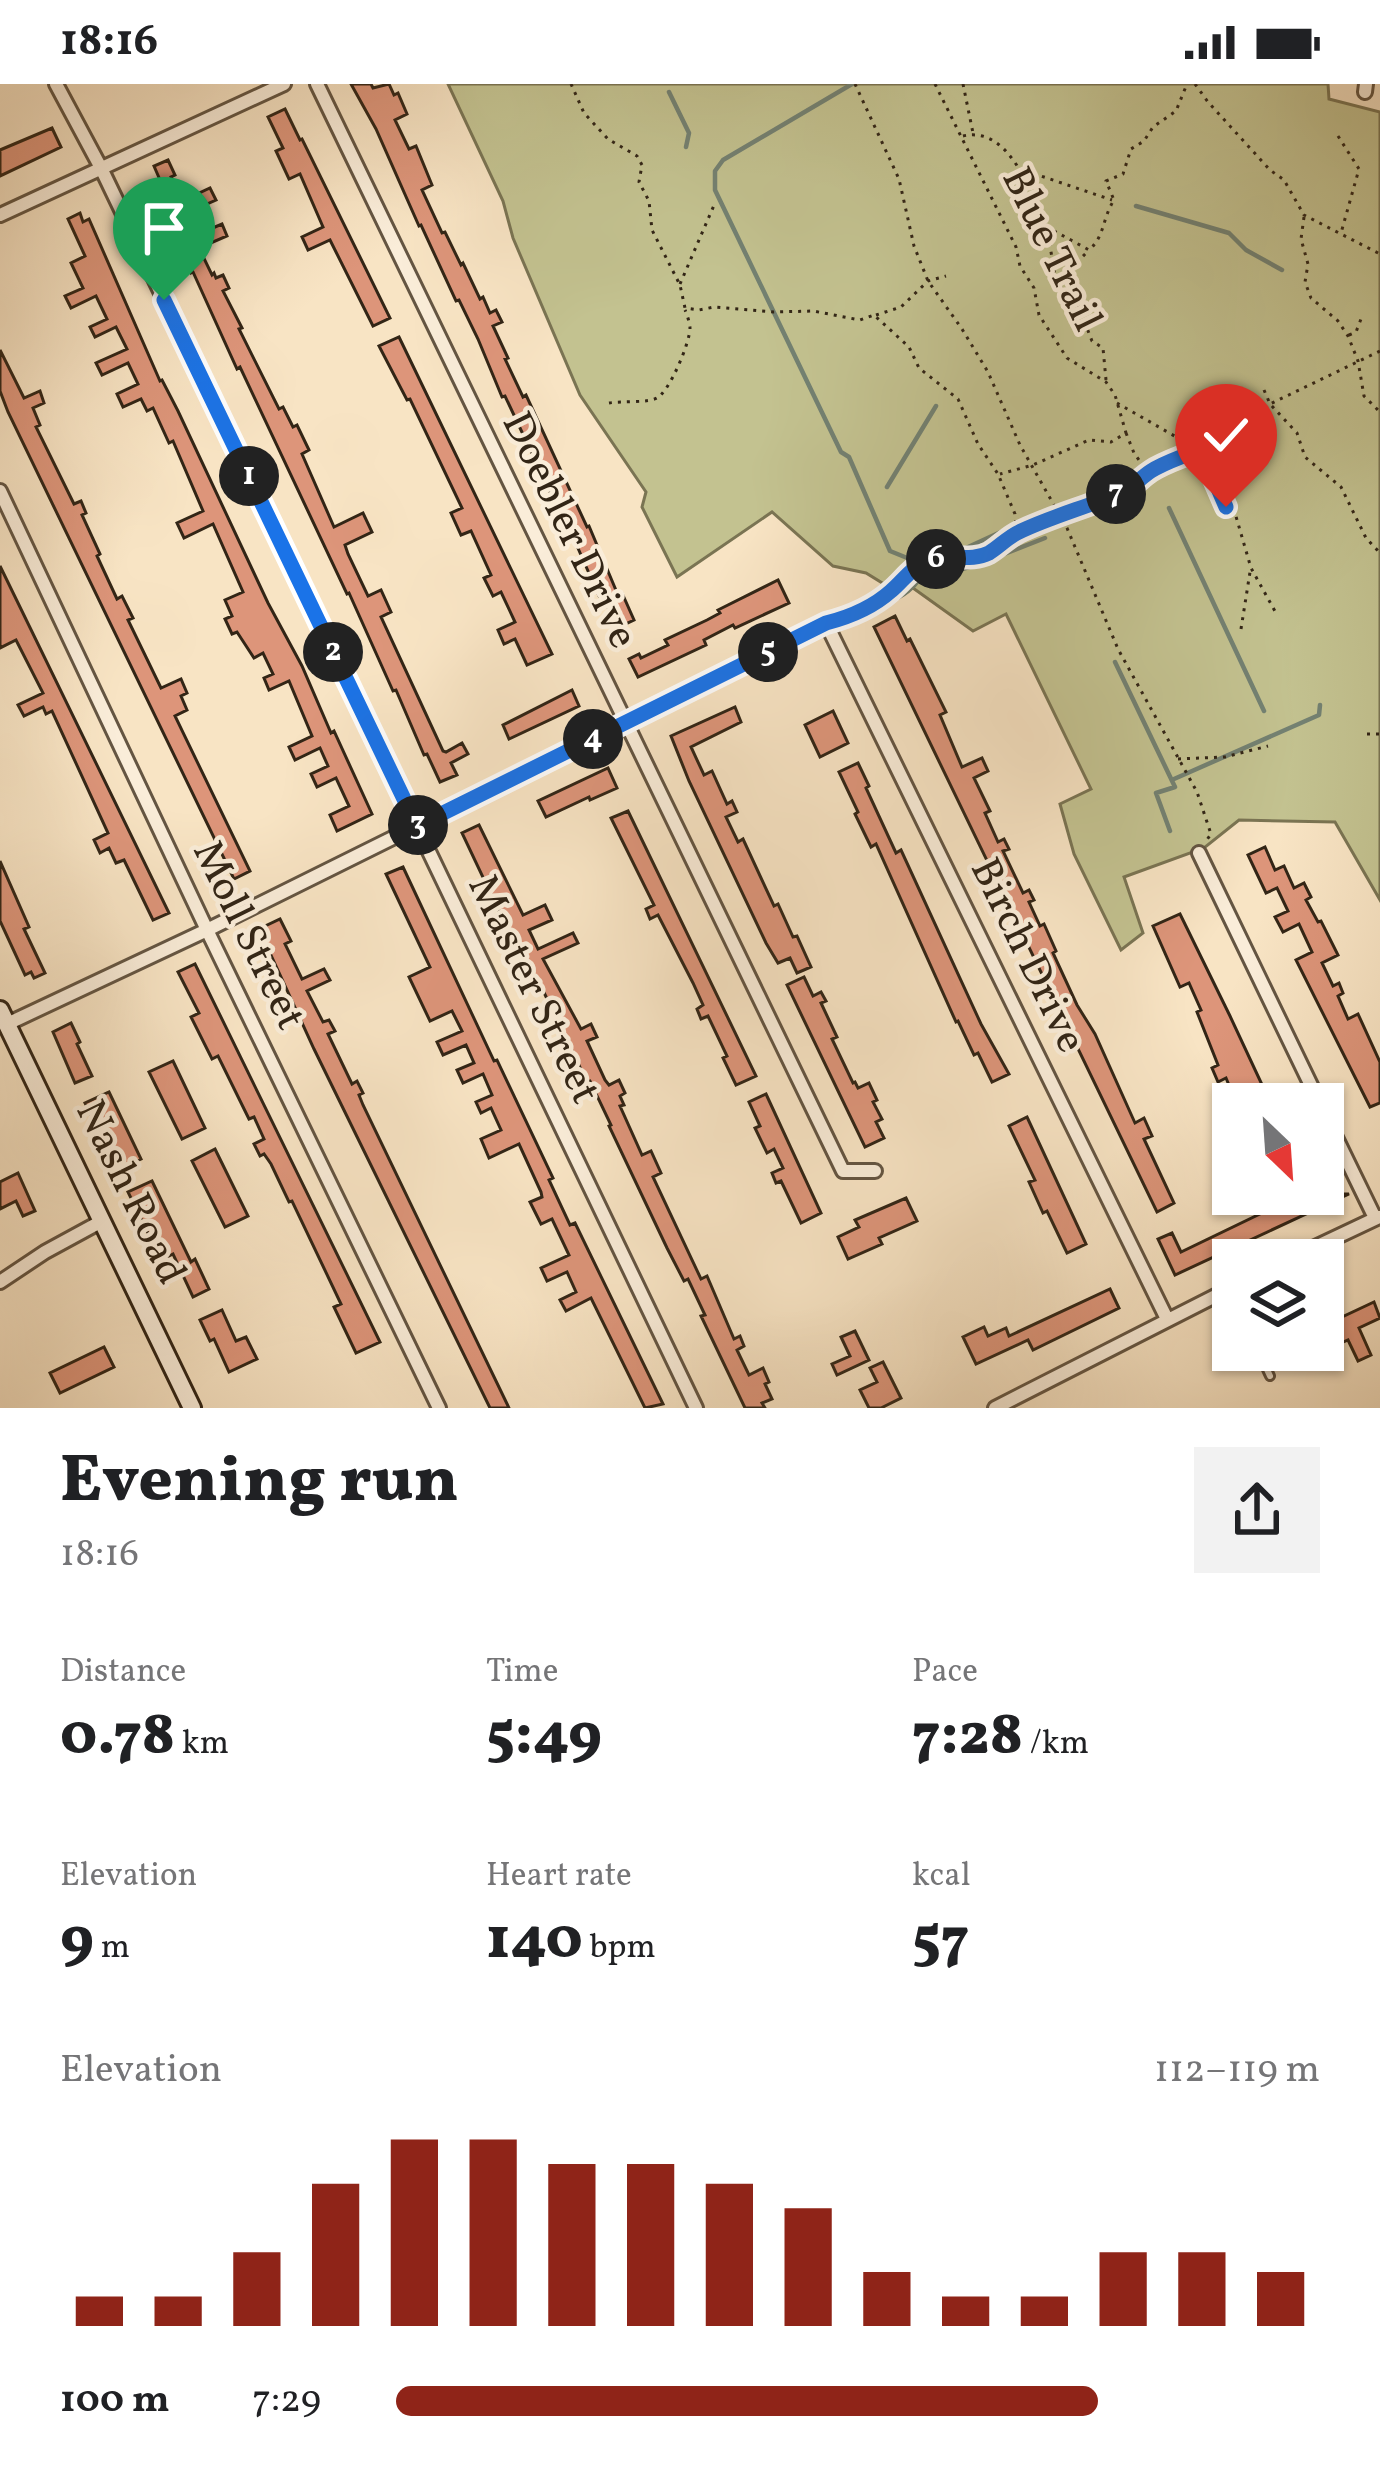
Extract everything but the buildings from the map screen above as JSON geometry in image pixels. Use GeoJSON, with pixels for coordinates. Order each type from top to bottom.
{"type":"FeatureCollection","features":[{"type":"Feature","properties":{"kind":"main road","name":"Nash Road"},"geometry":{"type":"LineString","coordinates":[[3,1017],[192,1408]]}},
{"type":"Feature","properties":{"kind":"street","name":"Master Street"},"geometry":{"type":"LineString","coordinates":[[56,84],[101,168],[696,1408]]}},
{"type":"Feature","properties":{"kind":"street"},"geometry":{"type":"LineString","coordinates":[[0,215],[284,84]]}},
{"type":"Feature","properties":{"kind":"street","name":"Doebler Drive"},"geometry":{"type":"LineString","coordinates":[[317,84],[843,1171],[875,1172]]}},
{"type":"Feature","properties":{"kind":"street","name":"Moll Street"},"geometry":{"type":"LineString","coordinates":[[0,491],[439,1408]]}},
{"type":"Feature","properties":{"kind":"street"},"geometry":{"type":"LineString","coordinates":[[3,1017],[207,930],[826,623]]}},
{"type":"Feature","properties":{"kind":"street","name":"Birch Drive"},"geometry":{"type":"LineString","coordinates":[[826,623],[1167,1318]]}},
{"type":"Feature","properties":{"kind":"street"},"geometry":{"type":"LineString","coordinates":[[1199,853],[1309,1083]]}},
{"type":"Feature","properties":{"kind":"street"},"geometry":{"type":"LineString","coordinates":[[1331,1239],[1377,1217],[1344,1152]]}},
{"type":"Feature","properties":{"kind":"street"},"geometry":{"type":"LineString","coordinates":[[0,1282],[102,1221]]}},
{"type":"Feature","properties":{"kind":"street"},"geometry":{"type":"LineString","coordinates":[[994,1408],[1212,1299]]}},
{"type":"Feature","properties":{"kind":"lane"},"geometry":{"type":"LineString","coordinates":[[1268,1371],[1270,1376]]}},
{"type":"Feature","properties":{"kind":"path"},"geometry":{"type":"LineString","coordinates":[[571,84],[584,113],[608,139],[637,156],[652,230],[680,285],[691,326]]}},
{"type":"Feature","properties":{"kind":"path"},"geometry":{"type":"LineString","coordinates":[[855,84],[899,179],[914,246],[928,281],[988,372],[1020,445],[1067,528],[1118,650],[1197,792],[1210,834],[1199,853]]}},
{"type":"Feature","properties":{"kind":"path","name":"Blue Trail"},"geometry":{"type":"LineString","coordinates":[[935,84],[1016,247],[1020,266],[1034,288],[1039,315],[1066,358],[1106,382],[1115,395],[1134,453],[1148,473]]}},
{"type":"Feature","properties":{"kind":"path"},"geometry":{"type":"LineString","coordinates":[[963,84],[973,134]]}},
{"type":"Feature","properties":{"kind":"path"},"geometry":{"type":"LineString","coordinates":[[1114,200],[1106,181],[1123,174],[1131,148],[1176,111],[1186,84]]}},
{"type":"Feature","properties":{"kind":"path"},"geometry":{"type":"LineString","coordinates":[[1195,84],[1283,179],[1304,215],[1380,254]]}},
{"type":"Feature","properties":{"kind":"path"},"geometry":{"type":"LineString","coordinates":[[962,136],[973,134],[996,142],[1020,165],[1047,227],[1056,283],[1076,300],[1092,341],[1103,348],[1106,382]]}},
{"type":"Feature","properties":{"kind":"path"},"geometry":{"type":"LineString","coordinates":[[1338,136],[1359,169],[1340,233]]}},
{"type":"Feature","properties":{"kind":"path"},"geometry":{"type":"LineString","coordinates":[[1022,177],[1041,176],[1114,200]]}},
{"type":"Feature","properties":{"kind":"path"},"geometry":{"type":"LineString","coordinates":[[1056,283],[1100,241],[1105,215],[1114,200]]}},
{"type":"Feature","properties":{"kind":"path"},"geometry":{"type":"LineString","coordinates":[[680,285],[715,203]]}},
{"type":"Feature","properties":{"kind":"path"},"geometry":{"type":"LineString","coordinates":[[1304,215],[1300,239],[1311,298],[1348,335],[1364,397],[1378,410]]}},
{"type":"Feature","properties":{"kind":"path"},"geometry":{"type":"LineString","coordinates":[[1047,227],[1089,250]]}},
{"type":"Feature","properties":{"kind":"path"},"geometry":{"type":"LineString","coordinates":[[685,308],[813,311],[860,320],[901,307],[928,281],[946,276]]}},
{"type":"Feature","properties":{"kind":"path"},"geometry":{"type":"LineString","coordinates":[[609,403],[650,401],[663,395],[699,310]]}},
{"type":"Feature","properties":{"kind":"path"},"geometry":{"type":"LineString","coordinates":[[874,315],[909,347],[919,368],[958,399],[998,474],[1015,514],[1017,533]]}},
{"type":"Feature","properties":{"kind":"path"},"geometry":{"type":"LineString","coordinates":[[1348,335],[1356,332],[1361,320]]}},
{"type":"Feature","properties":{"kind":"path"},"geometry":{"type":"LineString","coordinates":[[826,623],[852,617],[922,563],[976,557],[1057,515],[1124,492],[1148,473],[1240,429],[1270,404],[1380,351]]}},
{"type":"Feature","properties":{"kind":"path"},"geometry":{"type":"LineString","coordinates":[[1264,390],[1270,404],[1297,433],[1305,457],[1341,488],[1366,538],[1380,553]]}},
{"type":"Feature","properties":{"kind":"path"},"geometry":{"type":"LineString","coordinates":[[1116,402],[1185,442],[1210,470],[1226,507],[1235,513],[1251,568],[1276,613]]}},
{"type":"Feature","properties":{"kind":"path"},"geometry":{"type":"LineString","coordinates":[[998,474],[1033,465],[1089,440],[1112,442],[1126,433]]}},
{"type":"Feature","properties":{"kind":"path"},"geometry":{"type":"LineString","coordinates":[[1241,629],[1251,568]]}},
{"type":"Feature","properties":{"kind":"path"},"geometry":{"type":"LineString","coordinates":[[1367,734],[1380,734]]}},
{"type":"Feature","properties":{"kind":"path"},"geometry":{"type":"LineString","coordinates":[[1177,759],[1225,758],[1268,746]]}},
{"type":"Feature","properties":{"kind":"shaded area"},"geometry":{"type":"Polygon","coordinates":[[[448,84],[1328,84],[1329,99],[1380,112],[1380,900],[1335,822],[1239,820],[1204,848],[1124,877],[1143,933],[1121,950],[1074,854],[1060,804],[1091,789],[1006,614],[973,631],[899,578],[884,584],[866,573],[833,566],[772,512],[677,577],[642,507],[646,492],[580,395],[513,238],[503,201],[448,84]]]}},
{"type":"Feature","properties":{"kind":"waterway"},"geometry":{"type":"LineString","coordinates":[[852,84],[723,160],[715,171],[715,190],[841,452],[849,457],[890,551],[927,566]]}},
{"type":"Feature","properties":{"kind":"waterway"},"geometry":{"type":"LineString","coordinates":[[669,92],[689,133],[686,147]]}},
{"type":"Feature","properties":{"kind":"waterway"},"geometry":{"type":"LineString","coordinates":[[1136,206],[1229,233],[1246,250],[1282,270]]}},
{"type":"Feature","properties":{"kind":"waterway"},"geometry":{"type":"LineString","coordinates":[[887,487],[936,406]]}},
{"type":"Feature","properties":{"kind":"waterway"},"geometry":{"type":"LineString","coordinates":[[1169,508],[1264,711]]}},
{"type":"Feature","properties":{"kind":"waterway"},"geometry":{"type":"LineString","coordinates":[[855,622],[904,594],[927,566],[1005,530]]}},
{"type":"Feature","properties":{"kind":"waterway"},"geometry":{"type":"LineString","coordinates":[[921,581],[1045,538]]}},
{"type":"Feature","properties":{"kind":"waterway"},"geometry":{"type":"LineString","coordinates":[[1115,662],[1175,787],[1156,793],[1170,831]]}},
{"type":"Feature","properties":{"kind":"waterway"},"geometry":{"type":"LineString","coordinates":[[1174,779],[1319,715],[1320,705]]}},
{"type":"Feature","properties":{"kind":"route"},"geometry":{"type":"LineString","coordinates":[[164,300],[417,826],[826,623],[852,617],[922,563],[990,552],[1057,515],[1124,492],[1148,473],[1193,452],[1210,470],[1226,507]]}}]}
